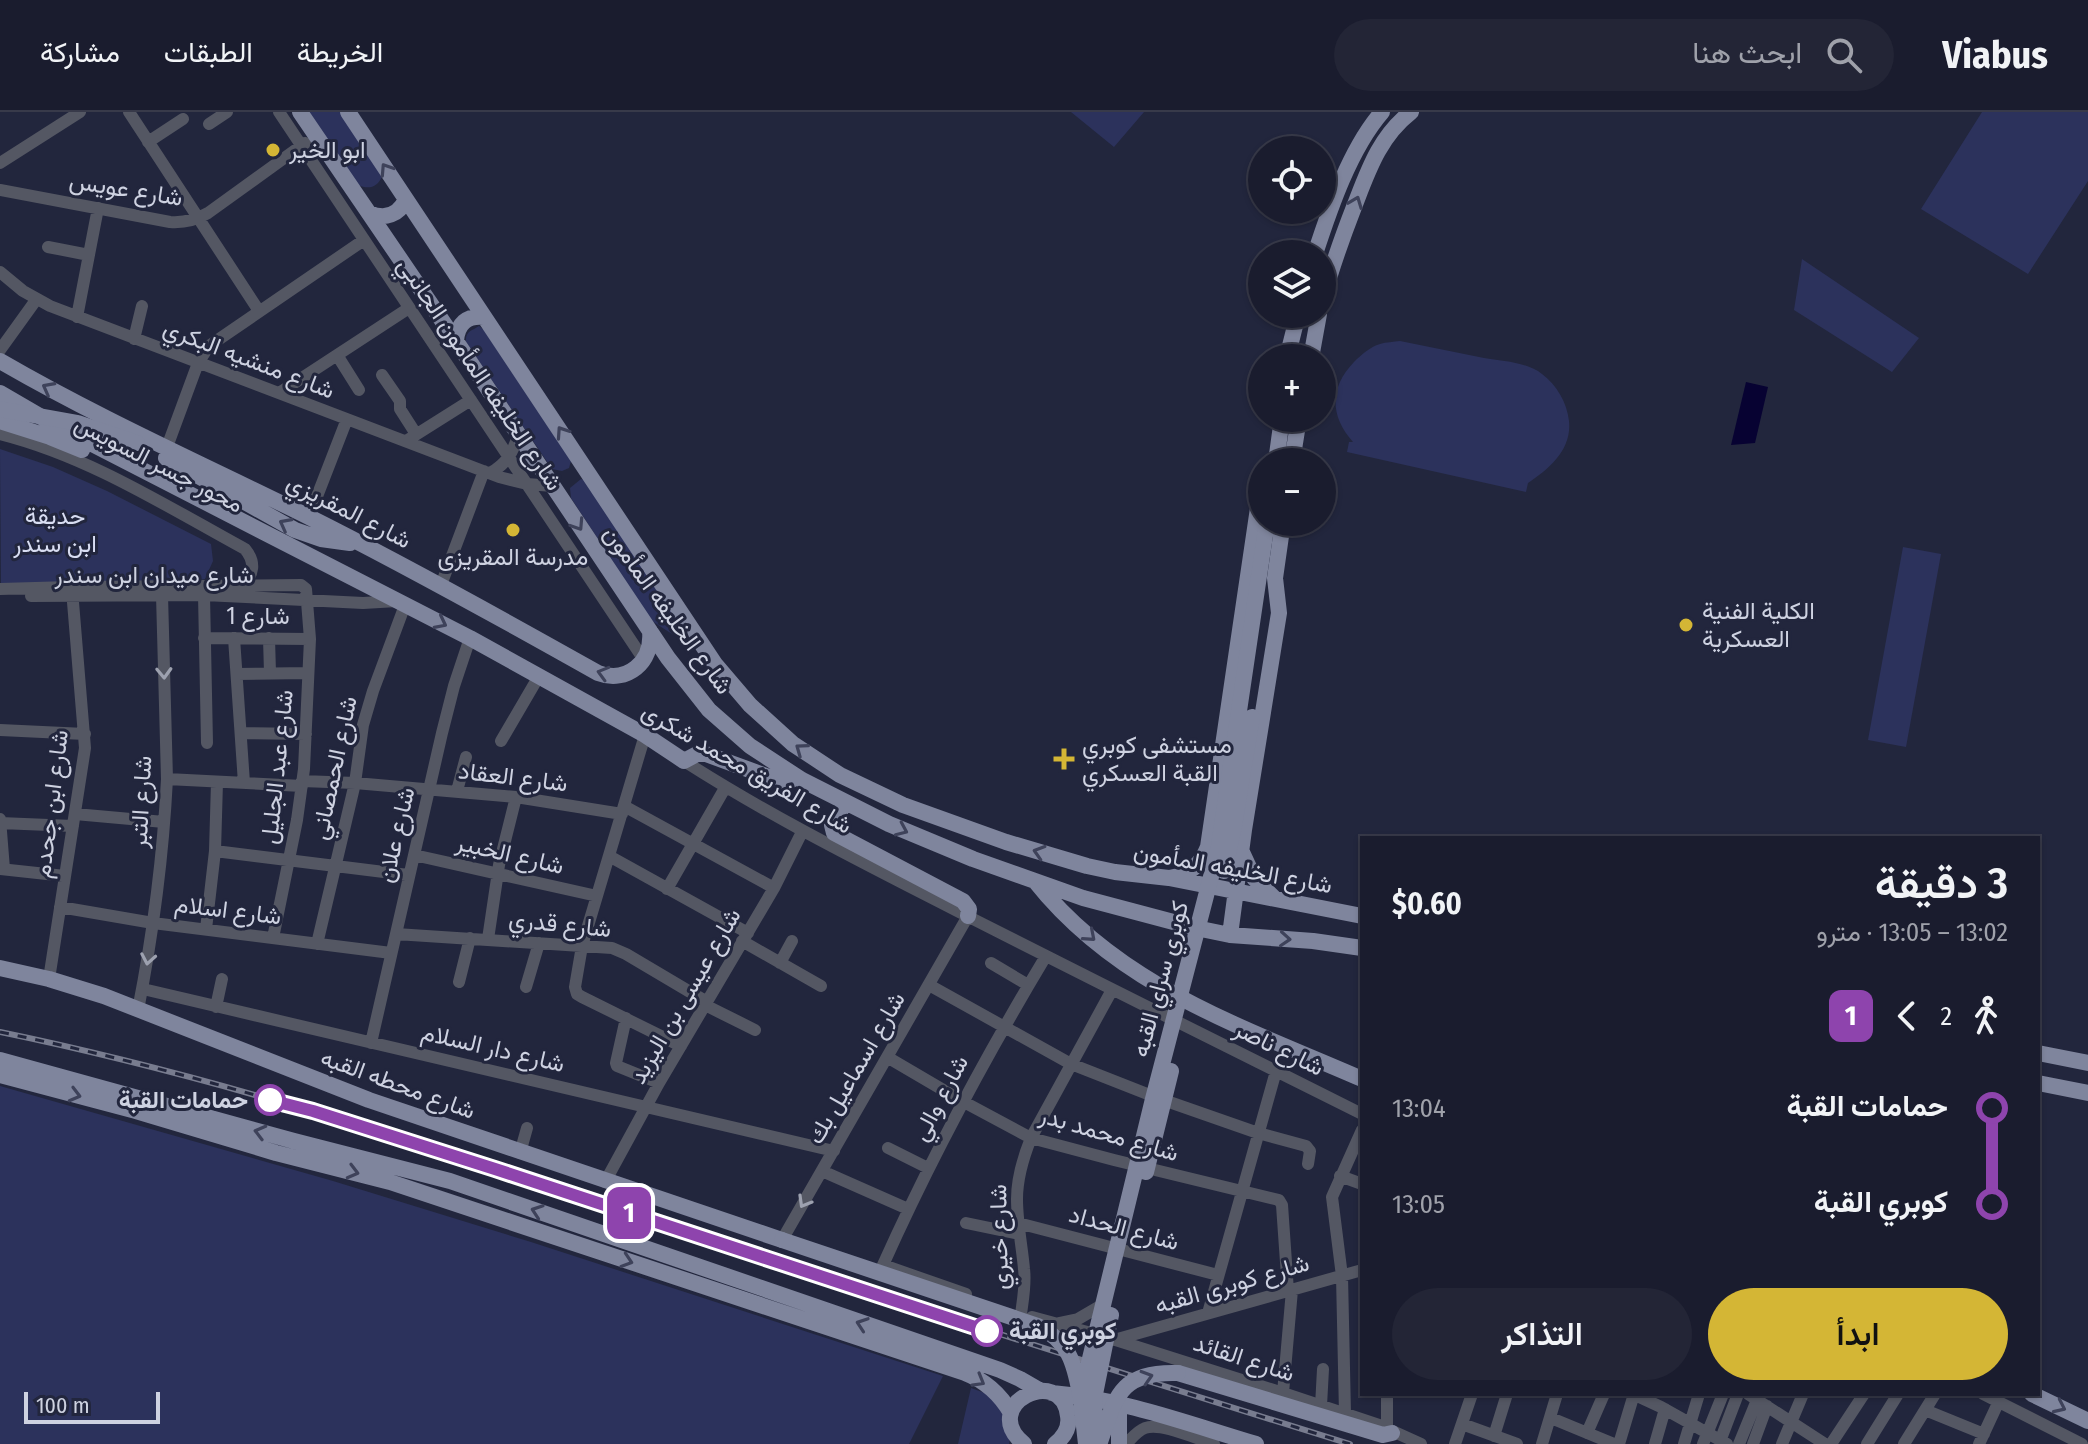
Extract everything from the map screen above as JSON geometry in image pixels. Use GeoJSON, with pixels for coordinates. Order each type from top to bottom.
{"type":"FeatureCollection","features":[{"type":"Feature","properties":{"kind":"main road","name":"شارع الخليفه المأمون"},"geometry":{"type":"LineString","coordinates":[[300,112],[690,689],[757,752],[845,803],[939,846],[1083,898],[1230,935],[1360,948]]}},
{"type":"Feature","properties":{"kind":"main road","name":"شارع الخليفه المأمون"},"geometry":{"type":"LineString","coordinates":[[348,112],[715,664],[771,725],[816,760],[877,794],[988,836],[1115,872],[1169,878],[1360,916]]}},
{"type":"Feature","properties":{"kind":"main road"},"geometry":{"type":"LineString","coordinates":[[1320,240],[1353,155],[1382,112]]}},
{"type":"Feature","properties":{"kind":"main road"},"geometry":{"type":"LineString","coordinates":[[1336,255],[1374,155],[1391,131],[1411,112]]}},
{"type":"Feature","properties":{"kind":"main road"},"geometry":{"type":"LineString","coordinates":[[369,213],[380,217],[391,215],[400,209],[406,199]]}},
{"type":"Feature","properties":{"kind":"main road"},"geometry":{"type":"LineString","coordinates":[[456,341],[457,330],[464,322],[473,317],[484,317]]}},
{"type":"Feature","properties":{"kind":"main road","name":"شارع المقريزي"},"geometry":{"type":"LineString","coordinates":[[0,361],[88,409],[441,585],[604,676],[627,674],[644,660]]}},
{"type":"Feature","properties":{"kind":"main road"},"geometry":{"type":"LineString","coordinates":[[23,375],[3,400],[297,549]]}},
{"type":"Feature","properties":{"kind":"main road","name":"محور جسر السويس"},"geometry":{"type":"LineString","coordinates":[[3,400],[137,443],[295,530],[321,539],[360,543]]}},
{"type":"Feature","properties":{"kind":"main road","name":"محور جسر السويس"},"geometry":{"type":"LineString","coordinates":[[0,421],[50,437],[112,465],[259,542],[297,549]]}},
{"type":"Feature","properties":{"kind":"main road"},"geometry":{"type":"LineString","coordinates":[[1169,878],[1186,874],[1200,863],[1208,847],[1254,536]]}},
{"type":"Feature","properties":{"kind":"main road","name":"كوبري سراي القبه"},"geometry":{"type":"LineString","coordinates":[[1086,1444],[1081,1399],[1145,1129],[1219,846],[1265,536]]}},
{"type":"Feature","properties":{"kind":"main road"},"geometry":{"type":"LineString","coordinates":[[1230,935],[1279,613],[1275,578],[1281,536]]}},
{"type":"Feature","properties":{"kind":"main road","name":"شارع الفريق محمد شكرى"},"geometry":{"type":"LineString","coordinates":[[297,549],[470,638],[645,735],[684,761]]}},
{"type":"Feature","properties":{"kind":"main road","name":"كوبري سراي القبه"},"geometry":{"type":"LineString","coordinates":[[1098,1444],[1094,1399],[1108,1327],[1227,860],[1275,578]]}},
{"type":"Feature","properties":{"kind":"main road"},"geometry":{"type":"LineString","coordinates":[[644,660],[650,646],[650,631]]}},
{"type":"Feature","properties":{"kind":"main road"},"geometry":{"type":"LineString","coordinates":[[1237,651],[1250,649],[1262,656]]}},
{"type":"Feature","properties":{"kind":"main road"},"geometry":{"type":"LineString","coordinates":[[684,761],[697,754],[706,754],[780,781],[797,777]]}},
{"type":"Feature","properties":{"kind":"main road"},"geometry":{"type":"LineString","coordinates":[[845,803],[832,825],[834,833],[963,901],[969,909],[968,916]]}},
{"type":"Feature","properties":{"kind":"main road"},"geometry":{"type":"LineString","coordinates":[[1213,826],[1228,836],[1244,830]]}},
{"type":"Feature","properties":{"kind":"main road"},"geometry":{"type":"LineString","coordinates":[[1241,851],[1254,878],[1275,899]]}},
{"type":"Feature","properties":{"kind":"main road"},"geometry":{"type":"LineString","coordinates":[[1083,898],[1094,894],[1100,882],[1098,874],[1087,866]]}},
{"type":"Feature","properties":{"kind":"main road"},"geometry":{"type":"LineString","coordinates":[[1035,881],[1071,920],[1130,969],[1185,1002],[1360,1078]]}},
{"type":"Feature","properties":{"kind":"main road","name":"شارع محطه القبه"},"geometry":{"type":"LineString","coordinates":[[0,968],[104,996],[369,1100],[1038,1326],[1056,1338],[1069,1355],[1081,1399]]}},
{"type":"Feature","properties":{"kind":"main road"},"geometry":{"type":"LineString","coordinates":[[2040,1053],[2080,1062]]}},
{"type":"Feature","properties":{"kind":"main road"},"geometry":{"type":"LineString","coordinates":[[0,1060],[292,1149],[579,1246],[890,1341],[1010,1374],[1046,1392],[1066,1407],[1069,1420],[1060,1442]]}},
{"type":"Feature","properties":{"kind":"main road"},"geometry":{"type":"LineString","coordinates":[[2064,1088],[2060,1074],[2065,1064],[2080,1062]]}},
{"type":"Feature","properties":{"kind":"main road"},"geometry":{"type":"LineString","coordinates":[[0,1075],[138,1104]]}},
{"type":"Feature","properties":{"kind":"main road"},"geometry":{"type":"LineString","coordinates":[[2040,1083],[2088,1093]]}},
{"type":"Feature","properties":{"kind":"main road"},"geometry":{"type":"LineString","coordinates":[[292,1149],[450,1181],[586,1228],[890,1341],[979,1380],[998,1394],[1011,1413]]}},
{"type":"Feature","properties":{"kind":"main road"},"geometry":{"type":"LineString","coordinates":[[579,1246],[586,1228]]}},
{"type":"Feature","properties":{"kind":"main road"},"geometry":{"type":"LineString","coordinates":[[1098,1444],[1121,1390],[1147,1375],[1178,1373],[1383,1435],[1390,1431]]}},
{"type":"Feature","properties":{"kind":"main road"},"geometry":{"type":"LineString","coordinates":[[1020,1442],[1011,1426],[1011,1413],[1017,1401],[1021,1397],[1046,1392],[1119,1404],[1256,1444]]}},
{"type":"Feature","properties":{"kind":"main road"},"geometry":{"type":"LineString","coordinates":[[2036,1396],[2088,1421]]}},
{"type":"Feature","properties":{"kind":"main road"},"geometry":{"type":"LineString","coordinates":[[1119,1404],[1119,1436]]}},
{"type":"Feature","properties":{"kind":"main road"},"geometry":{"type":"LineString","coordinates":[[1069,1420],[1104,1420],[1119,1436]]}},
{"type":"Feature","properties":{"kind":"street"},"geometry":{"type":"LineString","coordinates":[[0,163],[80,112]]}},
{"type":"Feature","properties":{"kind":"street"},"geometry":{"type":"LineString","coordinates":[[129,112],[259,311]]}},
{"type":"Feature","properties":{"kind":"street"},"geometry":{"type":"LineString","coordinates":[[209,124],[227,112]]}},
{"type":"Feature","properties":{"kind":"street","name":"شارع الخليفه المأمون الجانبي"},"geometry":{"type":"LineString","coordinates":[[279,112],[644,660]]}},
{"type":"Feature","properties":{"kind":"street"},"geometry":{"type":"LineString","coordinates":[[148,142],[183,119]]}},
{"type":"Feature","properties":{"kind":"street","name":"شارع عويس"},"geometry":{"type":"LineString","coordinates":[[0,190],[182,222],[198,218],[316,135]]}},
{"type":"Feature","properties":{"kind":"street"},"geometry":{"type":"LineString","coordinates":[[77,317],[98,208]]}},
{"type":"Feature","properties":{"kind":"street"},"geometry":{"type":"LineString","coordinates":[[167,447],[205,351],[364,240]]}},
{"type":"Feature","properties":{"kind":"street"},"geometry":{"type":"LineString","coordinates":[[48,247],[89,255]]}},
{"type":"Feature","properties":{"kind":"street","name":"شارع منشيه البكري"},"geometry":{"type":"LineString","coordinates":[[0,272],[36,300],[77,317],[347,419],[411,438],[487,472],[527,484],[553,486]]}},
{"type":"Feature","properties":{"kind":"street"},"geometry":{"type":"LineString","coordinates":[[0,350],[36,300]]}},
{"type":"Feature","properties":{"kind":"street"},"geometry":{"type":"LineString","coordinates":[[134,339],[142,306]]}},
{"type":"Feature","properties":{"kind":"street"},"geometry":{"type":"LineString","coordinates":[[279,393],[409,308]]}},
{"type":"Feature","properties":{"kind":"street"},"geometry":{"type":"LineString","coordinates":[[337,355],[359,390]]}},
{"type":"Feature","properties":{"kind":"street"},"geometry":{"type":"LineString","coordinates":[[382,375],[400,401],[411,438],[471,400]]}},
{"type":"Feature","properties":{"kind":"street"},"geometry":{"type":"LineString","coordinates":[[309,517],[347,419]]}},
{"type":"Feature","properties":{"kind":"street"},"geometry":{"type":"LineString","coordinates":[[0,434],[99,469],[245,549],[251,556],[253,570],[242,586]]}},
{"type":"Feature","properties":{"kind":"street"},"geometry":{"type":"LineString","coordinates":[[441,585],[487,472],[500,467],[509,457],[518,434]]}},
{"type":"Feature","properties":{"kind":"street","name":"شارع ميدان ابن سندر"},"geometry":{"type":"LineString","coordinates":[[0,597],[72,591],[301,585],[308,591],[308,599]]}},
{"type":"Feature","properties":{"kind":"street","name":"شارع ميدان ابن سندر"},"geometry":{"type":"LineString","coordinates":[[0,589],[401,603]]}},
{"type":"Feature","properties":{"kind":"street","name":"شارع ابن جحدم"},"geometry":{"type":"LineString","coordinates":[[49,979],[85,734],[72,591]]}},
{"type":"Feature","properties":{"kind":"street","name":"شارع التبر"},"geometry":{"type":"LineString","coordinates":[[138,1010],[153,923],[167,779],[162,595]]}},
{"type":"Feature","properties":{"kind":"street"},"geometry":{"type":"LineString","coordinates":[[204,595],[207,743]]}},
{"type":"Feature","properties":{"kind":"street","name":"شارع عبد الجليل"},"geometry":{"type":"LineString","coordinates":[[273,938],[302,784],[310,639],[308,599]]}},
{"type":"Feature","properties":{"kind":"street","name":"شارع الحمصاني"},"geometry":{"type":"LineString","coordinates":[[317,944],[355,783],[363,725],[401,603]]}},
{"type":"Feature","properties":{"kind":"street","name":"شارع 1"},"geometry":{"type":"LineString","coordinates":[[204,638],[310,639]]}},
{"type":"Feature","properties":{"kind":"street"},"geometry":{"type":"LineString","coordinates":[[234,638],[244,783]]}},
{"type":"Feature","properties":{"kind":"street"},"geometry":{"type":"LineString","coordinates":[[269,638],[270,673]]}},
{"type":"Feature","properties":{"kind":"street","name":"شارع علان"},"geometry":{"type":"LineString","coordinates":[[371,1043],[454,686],[470,638]]}},
{"type":"Feature","properties":{"kind":"street"},"geometry":{"type":"LineString","coordinates":[[237,674],[308,673]]}},
{"type":"Feature","properties":{"kind":"street"},"geometry":{"type":"LineString","coordinates":[[501,741],[539,676]]}},
{"type":"Feature","properties":{"kind":"street"},"geometry":{"type":"LineString","coordinates":[[0,730],[85,734]]}},
{"type":"Feature","properties":{"kind":"street"},"geometry":{"type":"LineString","coordinates":[[241,733],[306,734]]}},
{"type":"Feature","properties":{"kind":"street"},"geometry":{"type":"LineString","coordinates":[[645,735],[582,946],[575,987],[577,994],[681,1046]]}},
{"type":"Feature","properties":{"kind":"street"},"geometry":{"type":"LineString","coordinates":[[457,791],[466,757]]}},
{"type":"Feature","properties":{"kind":"street","name":"شارع الفريق محمد شكرى"},"geometry":{"type":"LineString","coordinates":[[684,761],[802,832],[1176,1022]]}},
{"type":"Feature","properties":{"kind":"street","name":"شارع العقاد"},"geometry":{"type":"LineString","coordinates":[[167,779],[355,783],[623,810],[774,888]]}},
{"type":"Feature","properties":{"kind":"street"},"geometry":{"type":"LineString","coordinates":[[206,929],[215,851],[217,782]]}},
{"type":"Feature","properties":{"kind":"street"},"geometry":{"type":"LineString","coordinates":[[667,889],[725,788]]}},
{"type":"Feature","properties":{"kind":"street"},"geometry":{"type":"LineString","coordinates":[[488,939],[498,874],[516,797]]}},
{"type":"Feature","properties":{"kind":"street"},"geometry":{"type":"LineString","coordinates":[[65,876],[2,869],[0,821],[164,822]]}},
{"type":"Feature","properties":{"kind":"street","name":"شارع عيسى بن اليزيد"},"geometry":{"type":"LineString","coordinates":[[605,1182],[659,1083],[774,888],[802,832]]}},
{"type":"Feature","properties":{"kind":"street"},"geometry":{"type":"LineString","coordinates":[[215,851],[408,875]]}},
{"type":"Feature","properties":{"kind":"street","name":"شارع الخبير"},"geometry":{"type":"LineString","coordinates":[[414,855],[597,896]]}},
{"type":"Feature","properties":{"kind":"street"},"geometry":{"type":"LineString","coordinates":[[609,856],[821,986]]}},
{"type":"Feature","properties":{"kind":"street","name":"شارع اسلام"},"geometry":{"type":"LineString","coordinates":[[60,907],[153,923],[391,953]]}},
{"type":"Feature","properties":{"kind":"street","name":"شارع اسماعيل بك"},"geometry":{"type":"LineString","coordinates":[[782,1240],[968,916]]}},
{"type":"Feature","properties":{"kind":"street","name":"شارع قدري"},"geometry":{"type":"LineString","coordinates":[[396,934],[612,948],[755,1030]]}},
{"type":"Feature","properties":{"kind":"street"},"geometry":{"type":"LineString","coordinates":[[459,982],[470,938]]}},
{"type":"Feature","properties":{"kind":"street"},"geometry":{"type":"LineString","coordinates":[[780,963],[792,941]]}},
{"type":"Feature","properties":{"kind":"street"},"geometry":{"type":"LineString","coordinates":[[526,987],[539,943]]}},
{"type":"Feature","properties":{"kind":"street","name":"شارع والي"},"geometry":{"type":"LineString","coordinates":[[1021,1314],[883,1265],[962,1101],[1046,956]]}},
{"type":"Feature","properties":{"kind":"street"},"geometry":{"type":"LineString","coordinates":[[991,963],[1028,985]]}},
{"type":"Feature","properties":{"kind":"street"},"geometry":{"type":"LineString","coordinates":[[216,1007],[222,979]]}},
{"type":"Feature","properties":{"kind":"street"},"geometry":{"type":"LineString","coordinates":[[929,985],[1071,1064],[1155,1097],[1308,1147],[1308,1164]]}},
{"type":"Feature","properties":{"kind":"street","name":"شارع دار السلام"},"geometry":{"type":"LineString","coordinates":[[143,989],[834,1151]]}},
{"type":"Feature","properties":{"kind":"street","name":"شارع خيري"},"geometry":{"type":"LineString","coordinates":[[1021,1314],[1024,1270],[1018,1228],[1019,1176],[1031,1138],[1112,990]]}},
{"type":"Feature","properties":{"kind":"street"},"geometry":{"type":"LineString","coordinates":[[626,1018],[617,1066],[659,1083]]}},
{"type":"Feature","properties":{"kind":"street"},"geometry":{"type":"LineString","coordinates":[[1110,1339],[1102,1325],[1102,1305],[1176,1022]]}},
{"type":"Feature","properties":{"kind":"street","name":"شارع ناصر"},"geometry":{"type":"LineString","coordinates":[[1176,1022],[1360,1113]]}},
{"type":"Feature","properties":{"kind":"street","name":"شارع محمد بدر"},"geometry":{"type":"LineString","coordinates":[[887,1057],[1031,1138],[1241,1193],[1277,1199],[1281,1202],[1290,1290]]}},
{"type":"Feature","properties":{"kind":"street"},"geometry":{"type":"LineString","coordinates":[[1208,1313],[1276,1071]]}},
{"type":"Feature","properties":{"kind":"street"},"geometry":{"type":"LineString","coordinates":[[520,1153],[527,1128]]}},
{"type":"Feature","properties":{"kind":"street"},"geometry":{"type":"LineString","coordinates":[[1345,1414],[1342,1276],[1332,1197],[1360,1134]]}},
{"type":"Feature","properties":{"kind":"street"},"geometry":{"type":"LineString","coordinates":[[888,1148],[928,1168]]}},
{"type":"Feature","properties":{"kind":"street"},"geometry":{"type":"LineString","coordinates":[[822,1171],[908,1209]]}},
{"type":"Feature","properties":{"kind":"street"},"geometry":{"type":"LineString","coordinates":[[1340,1176],[1360,1183]]}},
{"type":"Feature","properties":{"kind":"street","name":"شارع الحداد"},"geometry":{"type":"LineString","coordinates":[[966,1223],[1018,1228],[1117,1248],[1218,1275]]}},
{"type":"Feature","properties":{"kind":"street","name":"شارع كوبرى القبه"},"geometry":{"type":"LineString","coordinates":[[1110,1339],[1360,1271]]}},
{"type":"Feature","properties":{"kind":"street"},"geometry":{"type":"LineString","coordinates":[[1283,1393],[1290,1290]]}},
{"type":"Feature","properties":{"kind":"street"},"geometry":{"type":"LineString","coordinates":[[1021,1314],[1052,1323],[1078,1319],[1102,1305]]}},
{"type":"Feature","properties":{"kind":"street","name":"شارع القائد"},"geometry":{"type":"LineString","coordinates":[[1052,1323],[1283,1393],[1421,1444]]}},
{"type":"Feature","properties":{"kind":"street"},"geometry":{"type":"LineString","coordinates":[[1321,1406],[1323,1369]]}},
{"type":"Feature","properties":{"kind":"street"},"geometry":{"type":"LineString","coordinates":[[1387,1396],[1390,1431]]}},
{"type":"Feature","properties":{"kind":"street"},"geometry":{"type":"LineString","coordinates":[[1455,1444],[1471,1396]]}},
{"type":"Feature","properties":{"kind":"street"},"geometry":{"type":"LineString","coordinates":[[1494,1436],[1506,1396]]}},
{"type":"Feature","properties":{"kind":"street"},"geometry":{"type":"LineString","coordinates":[[1542,1444],[1556,1396]]}},
{"type":"Feature","properties":{"kind":"street"},"geometry":{"type":"LineString","coordinates":[[1590,1437],[1603,1396]]}},
{"type":"Feature","properties":{"kind":"street"},"geometry":{"type":"LineString","coordinates":[[1551,1418],[1590,1437],[1617,1444],[1632,1396]]}},
{"type":"Feature","properties":{"kind":"street"},"geometry":{"type":"LineString","coordinates":[[1640,1396],[1664,1403],[1705,1438],[1722,1443],[1737,1396]]}},
{"type":"Feature","properties":{"kind":"street"},"geometry":{"type":"LineString","coordinates":[[1684,1444],[1698,1396]]}},
{"type":"Feature","properties":{"kind":"street"},"geometry":{"type":"LineString","coordinates":[[1705,1438],[1722,1396]]}},
{"type":"Feature","properties":{"kind":"street"},"geometry":{"type":"LineString","coordinates":[[1782,1444],[1802,1396]]}},
{"type":"Feature","properties":{"kind":"street"},"geometry":{"type":"LineString","coordinates":[[1757,1400],[1828,1444],[1863,1396]]}},
{"type":"Feature","properties":{"kind":"street"},"geometry":{"type":"LineString","coordinates":[[1867,1444],[1897,1396]]}},
{"type":"Feature","properties":{"kind":"street"},"geometry":{"type":"LineString","coordinates":[[1904,1444],[1934,1396]]}},
{"type":"Feature","properties":{"kind":"street"},"geometry":{"type":"LineString","coordinates":[[1988,1396],[2079,1443]]}},
{"type":"Feature","properties":{"kind":"street"},"geometry":{"type":"LineString","coordinates":[[1739,1444],[1757,1400]]}},
{"type":"Feature","properties":{"kind":"street"},"geometry":{"type":"LineString","coordinates":[[1753,1444],[1757,1400]]}},
{"type":"Feature","properties":{"kind":"street"},"geometry":{"type":"LineString","coordinates":[[1925,1410],[1982,1439],[1999,1401]]}},
{"type":"Feature","properties":{"kind":"street"},"geometry":{"type":"LineString","coordinates":[[1655,1444],[1664,1403]]}},
{"type":"Feature","properties":{"kind":"street"},"geometry":{"type":"LineString","coordinates":[[1462,1424],[1517,1444]]}},
{"type":"Feature","properties":{"kind":"street"},"geometry":{"type":"LineString","coordinates":[[1126,1444],[1137,1432],[1152,1426],[1214,1444]]}},
{"type":"Feature","properties":{"kind":"green space"},"geometry":{"type":"Polygon","coordinates":[[[309,112],[345,112],[382,176],[376,185],[358,185],[309,112]]]}},
{"type":"Feature","properties":{"kind":"green space"},"geometry":{"type":"Polygon","coordinates":[[[1071,112],[1144,112],[1114,147],[1071,112]]]}},
{"type":"Feature","properties":{"kind":"green space"},"geometry":{"type":"Polygon","coordinates":[[[1982,112],[2088,112],[2088,181],[2028,274],[1921,209],[1982,112]]]}},
{"type":"Feature","properties":{"kind":"green space"},"geometry":{"type":"Polygon","coordinates":[[[1802,259],[1919,338],[1892,372],[1794,310],[1802,259]]]}},
{"type":"Feature","properties":{"kind":"green space"},"geometry":{"type":"Polygon","coordinates":[[[479,326],[571,461],[569,468],[562,471],[552,469],[466,342],[468,333],[479,326]]]}},
{"type":"Feature","properties":{"kind":"green space"},"geometry":{"type":"Polygon","coordinates":[[[1400,341],[1522,364],[1536,370],[1552,383],[1566,408],[1569,431],[1563,450],[1551,465],[1528,483],[1526,492],[1347,452],[1349,442],[1353,442],[1337,412],[1340,382],[1354,362],[1382,343],[1400,341]]]}},
{"type":"Feature","properties":{"kind":"green space","name":"حديقة ابن سندر"},"geometry":{"type":"Polygon","coordinates":[[[0,449],[53,467],[107,491],[211,544],[213,561],[205,579],[175,583],[1,586],[0,449]]]}},
{"type":"Feature","properties":{"kind":"green space"},"geometry":{"type":"Polygon","coordinates":[[[581,479],[589,482],[683,625],[689,645],[652,621],[571,498],[570,488],[581,479]]]}},
{"type":"Feature","properties":{"kind":"green space"},"geometry":{"type":"Polygon","coordinates":[[[1903,547],[1941,554],[1906,747],[1868,740],[1903,547]]]}},
{"type":"Feature","properties":{"kind":"green space"},"geometry":{"type":"Polygon","coordinates":[[[0,1086],[333,1181],[943,1376],[909,1444],[0,1444],[0,1086]]]}},
{"type":"Feature","properties":{"kind":"green space"},"geometry":{"type":"Polygon","coordinates":[[[971,1388],[1004,1400],[1013,1427],[1009,1444],[958,1444],[971,1388]]]}},
{"type":"Feature","properties":{"kind":"shaded area"},"geometry":{"type":"Polygon","coordinates":[[[1746,382],[1768,387],[1755,443],[1731,445],[1746,382]]]}},
{"type":"Feature","properties":{"kind":"railway"},"geometry":{"type":"LineString","coordinates":[[0,1032],[178,1074],[354,1124],[1350,1444]]}},
{"type":"Feature","properties":{"kind":"metro line","name":"1"},"geometry":{"type":"LineString","coordinates":[[270,1100],[495,1169],[987,1331]]}},
{"type":"Feature","properties":{"kind":"place","name":"ابو الخير"},"geometry":{"type":"Point","coordinates":[273,150]}},
{"type":"Feature","properties":{"kind":"place","name":"مدرسة المقريزى"},"geometry":{"type":"Point","coordinates":[513,530]}},
{"type":"Feature","properties":{"kind":"place","name":"الكلية الفنية العسكرية"},"geometry":{"type":"Point","coordinates":[1686,625]}},
{"type":"Feature","properties":{"kind":"place","name":"مستشفى كوبري القبة العسكري"},"geometry":{"type":"Point","coordinates":[1064,759]}},
{"type":"Feature","properties":{"kind":"place","name":"حمامات القبة"},"geometry":{"type":"Point","coordinates":[270,1100]}},
{"type":"Feature","properties":{"kind":"place","name":"كوبري القبة"},"geometry":{"type":"Point","coordinates":[987,1331]}}]}
